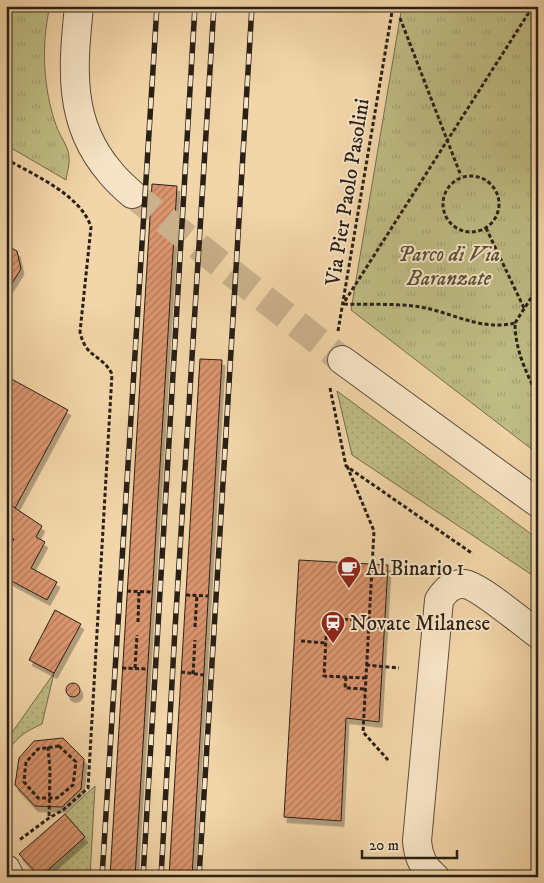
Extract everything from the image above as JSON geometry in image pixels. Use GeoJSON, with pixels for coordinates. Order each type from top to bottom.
{"type":"FeatureCollection","features":[{"type":"Feature","properties":{"kind":"street"},"geometry":{"type":"LineString","coordinates":[[79,6],[74,51],[74,87],[80,118],[93,147],[109,172],[132,194]]}},
{"type":"Feature","properties":{"kind":"street"},"geometry":{"type":"LineString","coordinates":[[336,360],[538,503]]}},
{"type":"Feature","properties":{"kind":"street"},"geometry":{"type":"LineString","coordinates":[[435,877],[429,873],[422,862],[417,841],[438,600],[445,590],[455,585],[466,584],[538,634]]}},
{"type":"Feature","properties":{"kind":"street"},"geometry":{"type":"LineString","coordinates":[[10,857],[10,877]]}},
{"type":"Feature","properties":{"kind":"path","name":"Via Pier Paolo Pasolini"},"geometry":{"type":"LineString","coordinates":[[336,360],[394,6]]}},
{"type":"Feature","properties":{"kind":"path"},"geometry":{"type":"LineString","coordinates":[[344,304],[533,6]]}},
{"type":"Feature","properties":{"kind":"path"},"geometry":{"type":"LineString","coordinates":[[400,18],[461,176]]}},
{"type":"Feature","properties":{"kind":"path"},"geometry":{"type":"LineString","coordinates":[[6,159],[62,192],[86,215],[91,227],[80,332],[82,341],[91,354],[108,367],[112,374],[88,788],[63,810],[48,818],[10,857]]}},
{"type":"Feature","properties":{"kind":"path"},"geometry":{"type":"LineString","coordinates":[[474,175],[485,179],[494,187],[499,198],[499,210],[494,221],[486,228],[476,232],[456,228],[448,221],[443,211],[443,200],[446,190],[452,182],[461,176],[474,175]]}},
{"type":"Feature","properties":{"kind":"path"},"geometry":{"type":"LineString","coordinates":[[486,228],[524,308]]}},
{"type":"Feature","properties":{"kind":"path"},"geometry":{"type":"LineString","coordinates":[[538,287],[515,323],[518,346],[525,368],[538,396]]}},
{"type":"Feature","properties":{"kind":"path"},"geometry":{"type":"LineString","coordinates":[[344,304],[410,306],[430,309],[478,324],[504,325],[515,323]]}},
{"type":"Feature","properties":{"kind":"path"},"geometry":{"type":"LineString","coordinates":[[336,360],[346,466],[374,531],[363,732],[388,760]]}},
{"type":"Feature","properties":{"kind":"path"},"geometry":{"type":"LineString","coordinates":[[346,466],[476,556]]}},
{"type":"Feature","properties":{"kind":"path"},"geometry":{"type":"LineString","coordinates":[[127,591],[152,592]]}},
{"type":"Feature","properties":{"kind":"path"},"geometry":{"type":"LineString","coordinates":[[138,622],[139,592]]}},
{"type":"Feature","properties":{"kind":"path"},"geometry":{"type":"LineString","coordinates":[[186,594],[208,596]]}},
{"type":"Feature","properties":{"kind":"path"},"geometry":{"type":"LineString","coordinates":[[195,626],[197,595]]}},
{"type":"Feature","properties":{"kind":"path"},"geometry":{"type":"LineString","coordinates":[[366,678],[324,676],[325,643],[327,618],[369,621]]}},
{"type":"Feature","properties":{"kind":"path"},"geometry":{"type":"LineString","coordinates":[[368,627],[403,629]]}},
{"type":"Feature","properties":{"kind":"path"},"geometry":{"type":"LineString","coordinates":[[135,668],[137,635]]}},
{"type":"Feature","properties":{"kind":"path"},"geometry":{"type":"LineString","coordinates":[[193,674],[194,640]]}},
{"type":"Feature","properties":{"kind":"path"},"geometry":{"type":"LineString","coordinates":[[301,640],[325,643]]}},
{"type":"Feature","properties":{"kind":"path"},"geometry":{"type":"LineString","coordinates":[[366,666],[399,668]]}},
{"type":"Feature","properties":{"kind":"path"},"geometry":{"type":"LineString","coordinates":[[122,668],[148,670]]}},
{"type":"Feature","properties":{"kind":"path"},"geometry":{"type":"LineString","coordinates":[[181,672],[204,675]]}},
{"type":"Feature","properties":{"kind":"path"},"geometry":{"type":"LineString","coordinates":[[346,677],[346,688],[365,689]]}},
{"type":"Feature","properties":{"kind":"path"},"geometry":{"type":"LineString","coordinates":[[60,746],[76,762],[73,786],[58,798],[49,798],[38,798],[24,782],[26,762],[38,749],[60,746]]}},
{"type":"Feature","properties":{"kind":"path"},"geometry":{"type":"LineString","coordinates":[[48,747],[50,770],[48,818]]}},
{"type":"Feature","properties":{"kind":"green space"},"geometry":{"type":"Polygon","coordinates":[[[6,6],[50,6],[45,35],[46,81],[56,125],[69,153],[66,180],[6,145],[6,6]]]}},
{"type":"Feature","properties":{"kind":"green space","name":"Parco di Via Baranzate"},"geometry":{"type":"Polygon","coordinates":[[[402,6],[538,6],[538,322],[534,329],[538,336],[538,454],[351,310],[402,6]]]}},
{"type":"Feature","properties":{"kind":"green space"},"geometry":{"type":"Polygon","coordinates":[[[337,391],[538,539],[538,579],[352,455],[337,391]]]}},
{"type":"Feature","properties":{"kind":"green space"},"geometry":{"type":"Polygon","coordinates":[[[54,673],[42,724],[21,736],[6,754],[6,741],[54,673]]]}},
{"type":"Feature","properties":{"kind":"green space"},"geometry":{"type":"Polygon","coordinates":[[[95,786],[90,877],[40,877],[85,837],[65,814],[95,786]]]}},
{"type":"Feature","properties":{"kind":"building"},"geometry":{"type":"Polygon","coordinates":[[[152,184],[177,186],[135,877],[110,877],[152,184]]]}},
{"type":"Feature","properties":{"kind":"building"},"geometry":{"type":"Polygon","coordinates":[[[6,245],[17,251],[21,269],[6,293],[6,245]]]}},
{"type":"Feature","properties":{"kind":"building"},"geometry":{"type":"Polygon","coordinates":[[[200,359],[222,360],[192,877],[169,877],[200,359]]]}},
{"type":"Feature","properties":{"kind":"building"},"geometry":{"type":"Polygon","coordinates":[[[6,376],[68,410],[15,508],[6,503],[6,376]]]}},
{"type":"Feature","properties":{"kind":"building"},"geometry":{"type":"Polygon","coordinates":[[[6,502],[42,526],[36,537],[45,542],[31,568],[57,582],[47,600],[6,578],[6,550],[14,539],[6,535],[6,502]]]}},
{"type":"Feature","properties":{"kind":"building"},"geometry":{"type":"Polygon","coordinates":[[[299,560],[388,565],[379,722],[346,718],[341,821],[284,817],[299,560]]]}},
{"type":"Feature","properties":{"kind":"building"},"geometry":{"type":"Polygon","coordinates":[[[55,610],[81,624],[54,673],[29,660],[55,610]]]}},
{"type":"Feature","properties":{"kind":"building"},"geometry":{"type":"Polygon","coordinates":[[[70,683],[76,683],[80,690],[76,697],[70,697],[66,693],[66,687],[70,683]]]}},
{"type":"Feature","properties":{"kind":"building"},"geometry":{"type":"Polygon","coordinates":[[[63,738],[84,759],[81,789],[62,807],[35,806],[15,785],[19,758],[34,741],[63,738]]]}},
{"type":"Feature","properties":{"kind":"building"},"geometry":{"type":"Polygon","coordinates":[[[65,814],[85,837],[40,877],[19,854],[65,814]]]}},
{"type":"Feature","properties":{"kind":"tunnel"},"geometry":{"type":"LineString","coordinates":[[132,194],[342,360]]}},
{"type":"Feature","properties":{"kind":"railway"},"geometry":{"type":"LineString","coordinates":[[102,877],[157,6]]}},
{"type":"Feature","properties":{"kind":"railway"},"geometry":{"type":"LineString","coordinates":[[143,877],[195,6]]}},
{"type":"Feature","properties":{"kind":"railway"},"geometry":{"type":"LineString","coordinates":[[161,877],[214,6]]}},
{"type":"Feature","properties":{"kind":"railway"},"geometry":{"type":"LineString","coordinates":[[199,877],[252,6]]}},
{"type":"Feature","properties":{"kind":"place","name":"Al Binario 1"},"geometry":{"type":"Point","coordinates":[349,589]}},
{"type":"Feature","properties":{"kind":"place","name":"Novate Milanese"},"geometry":{"type":"Point","coordinates":[333,644]}}]}
